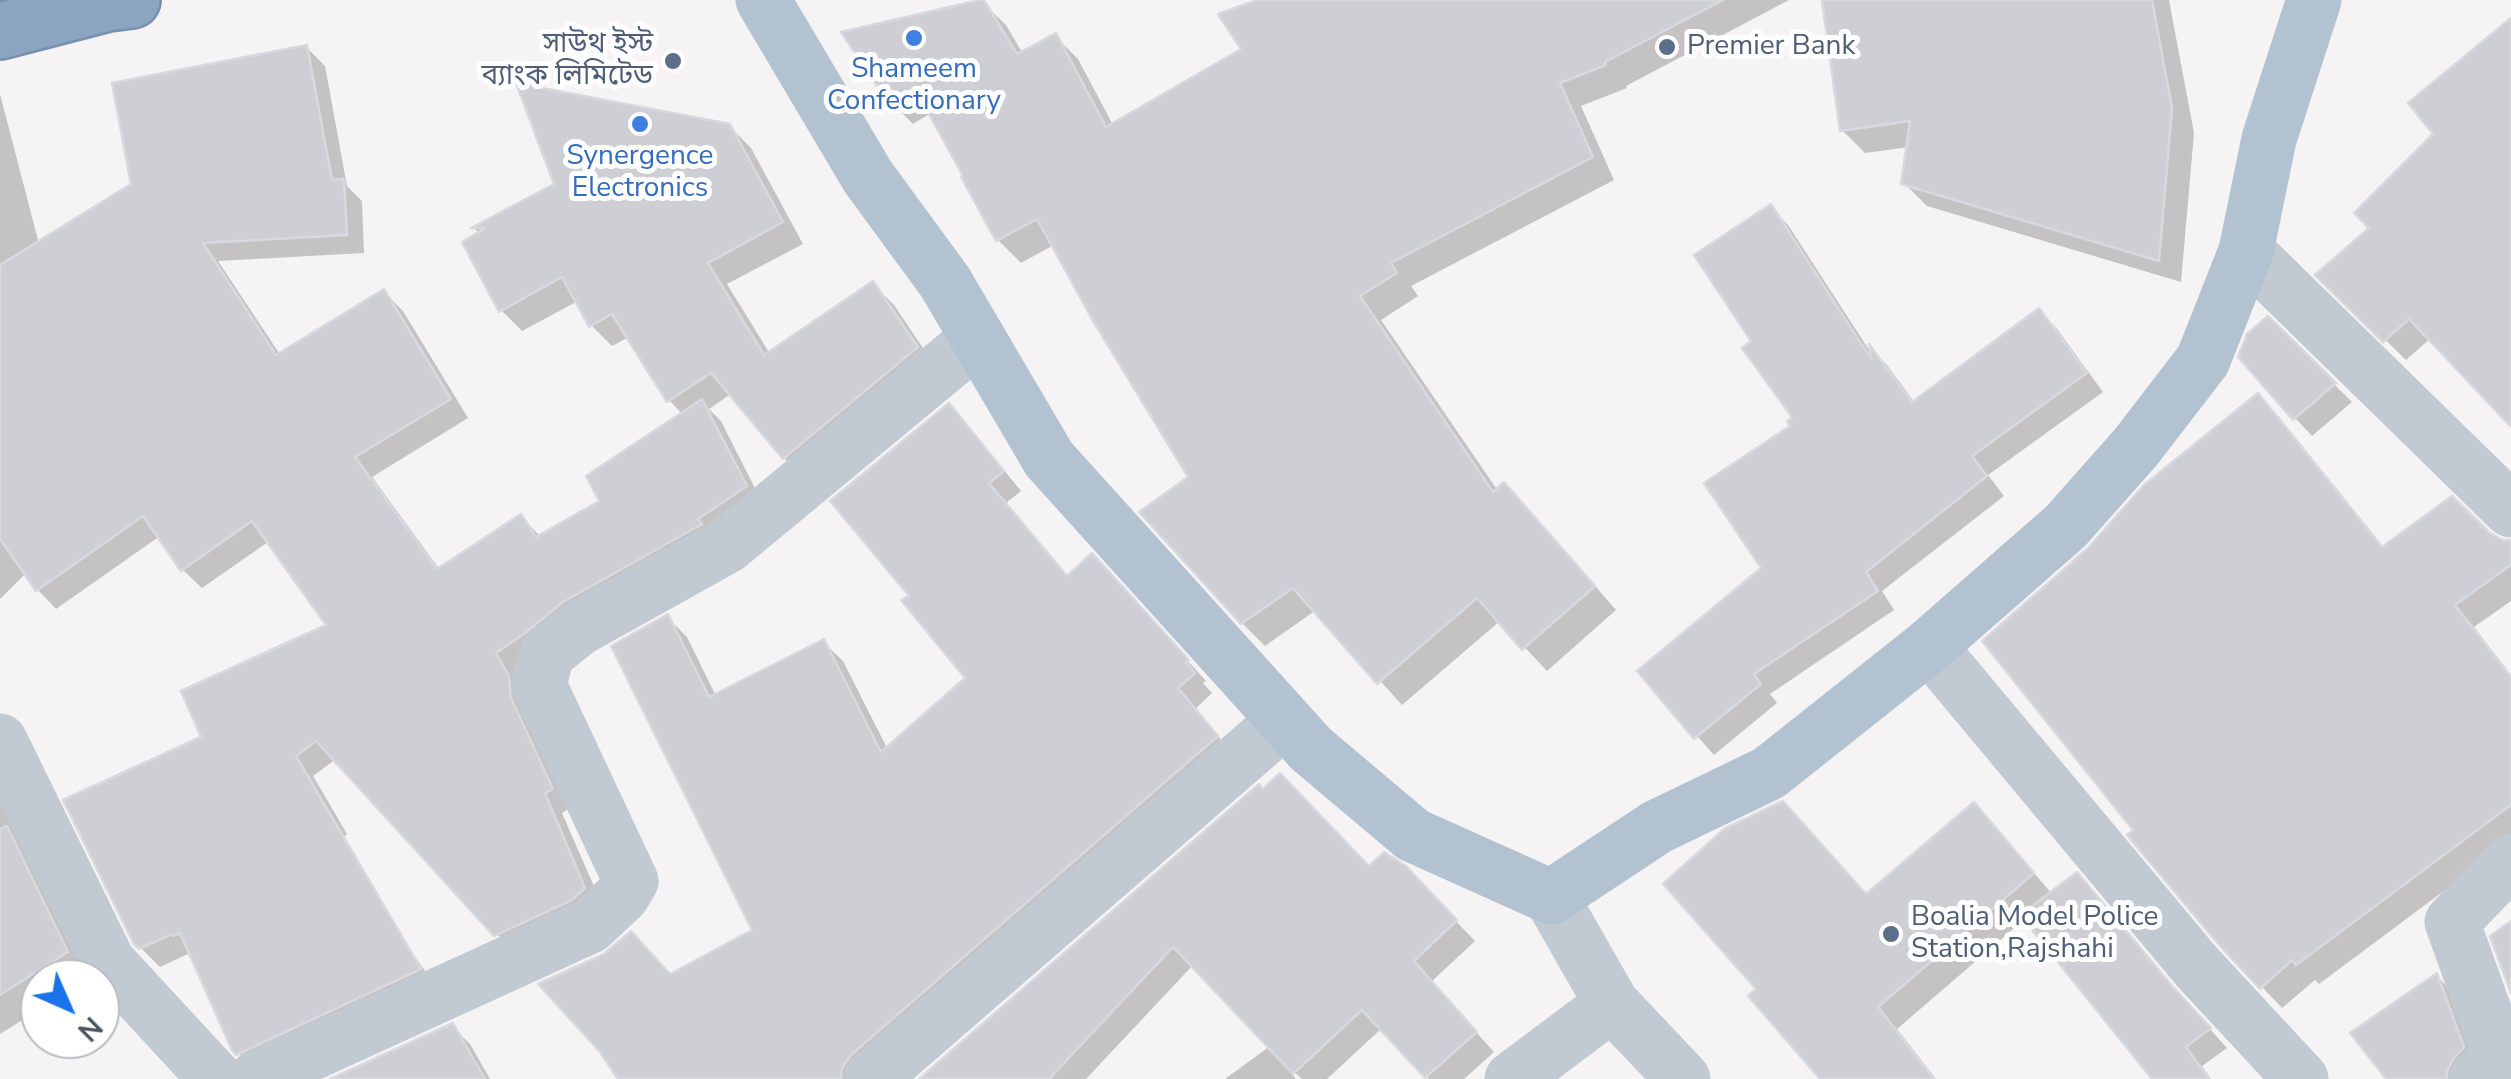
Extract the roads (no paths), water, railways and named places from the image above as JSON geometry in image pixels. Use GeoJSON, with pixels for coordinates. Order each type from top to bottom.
{"type":"FeatureCollection","features":[{"type":"Feature","properties":{"kind":"highway"},"geometry":{"type":"LineString","coordinates":[[0,31],[132,0]]}},
{"type":"Feature","properties":{"kind":"main road"},"geometry":{"type":"LineString","coordinates":[[763,0],[868,176],[945,282],[1049,459],[1311,749],[1413,835],[1551,897],[1657,828],[1769,773],[1930,646],[2066,526],[2136,447],[2203,360],[2246,251],[2269,139],[2314,0]]}},
{"type":"Feature","properties":{"kind":"street"},"geometry":{"type":"LineString","coordinates":[[2246,251],[2511,510]]}},
{"type":"Feature","properties":{"kind":"street"},"geometry":{"type":"LineString","coordinates":[[254,1079],[590,926],[622,896],[631,882],[539,685],[547,654],[578,629],[727,546],[978,338]]}},
{"type":"Feature","properties":{"kind":"street"},"geometry":{"type":"LineString","coordinates":[[1930,646],[2197,968],[2300,1079]]}},
{"type":"Feature","properties":{"kind":"street"},"geometry":{"type":"LineString","coordinates":[[871,1079],[1284,720]]}},
{"type":"Feature","properties":{"kind":"street"},"geometry":{"type":"LineString","coordinates":[[0,740],[108,962],[216,1079]]}},
{"type":"Feature","properties":{"kind":"street"},"geometry":{"type":"LineString","coordinates":[[2477,1079],[2500,1054],[2452,922],[2511,861]]}},
{"type":"Feature","properties":{"kind":"street"},"geometry":{"type":"LineString","coordinates":[[1551,897],[1612,1004],[1683,1079]]}},
{"type":"Feature","properties":{"kind":"street"},"geometry":{"type":"LineString","coordinates":[[1512,1079],[1612,1004]]}},
{"type":"Feature","properties":{"kind":"place","name":"Shameem Confectionary"},"geometry":{"type":"Point","coordinates":[914,38]}},
{"type":"Feature","properties":{"kind":"place","name":"Premier Bank"},"geometry":{"type":"Point","coordinates":[1667,47]}},
{"type":"Feature","properties":{"kind":"place","name":"সাউথ ইস্ট ব্যাংক লিমিটেড"},"geometry":{"type":"Point","coordinates":[673,61]}},
{"type":"Feature","properties":{"kind":"place","name":"Synergence Electronics"},"geometry":{"type":"Point","coordinates":[640,124]}},
{"type":"Feature","properties":{"kind":"place","name":"Boalia Model Police Station,Rajshahi"},"geometry":{"type":"Point","coordinates":[1891,934]}}]}
